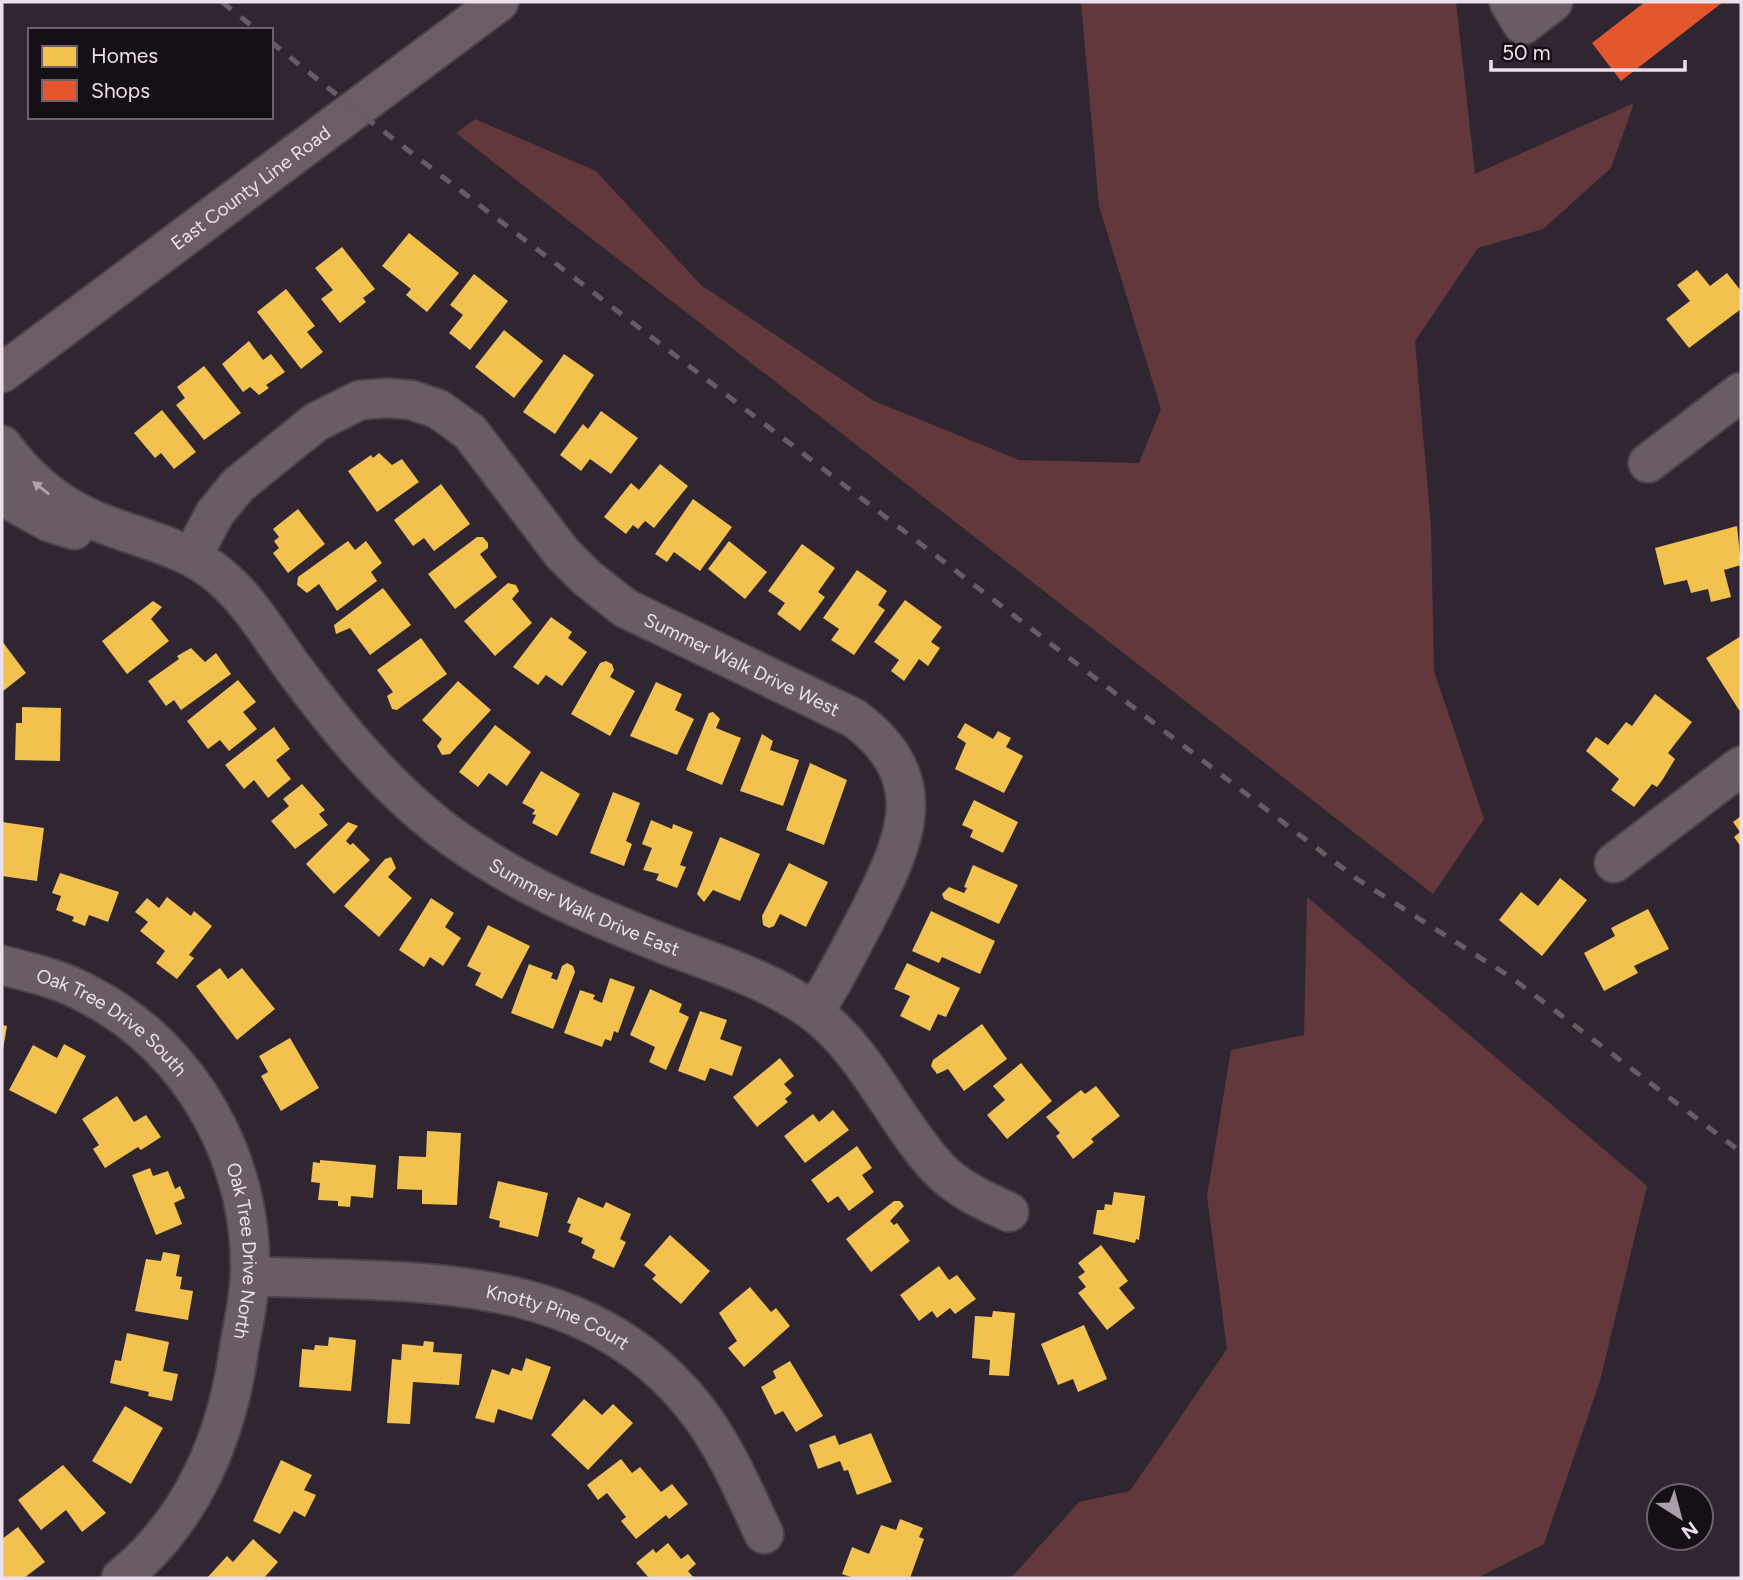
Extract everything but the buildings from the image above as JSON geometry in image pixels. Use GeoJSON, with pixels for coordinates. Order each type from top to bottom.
{"type":"FeatureCollection","features":[{"type":"Feature","properties":{"kind":"main road","name":"East County Line Road"},"geometry":{"type":"LineString","coordinates":[[2,373],[357,111],[495,3]]}},
{"type":"Feature","properties":{"kind":"street"},"geometry":{"type":"LineString","coordinates":[[1509,2],[1523,25],[1553,2]]}},
{"type":"Feature","properties":{"kind":"street"},"geometry":{"type":"LineString","coordinates":[[1648,463],[1741,392]]}},
{"type":"Feature","properties":{"kind":"street","name":"Summer Walk Drive West"},"geometry":{"type":"LineString","coordinates":[[191,556],[215,513],[248,475],[330,412],[360,400],[387,398],[421,402],[463,425],[477,439],[562,553],[587,578],[625,608],[854,718],[873,733],[888,751],[899,772],[905,796],[906,819],[898,853],[835,979],[814,1012]]}},
{"type":"Feature","properties":{"kind":"street","name":"Summer Walk Drive East"},"geometry":{"type":"LineString","coordinates":[[2,445],[33,481],[57,500],[87,517],[191,556],[234,590],[372,767],[445,832],[475,854],[550,896],[765,984],[814,1012],[846,1044],[937,1167],[971,1193],[1009,1212]]}},
{"type":"Feature","properties":{"kind":"street"},"geometry":{"type":"LineString","coordinates":[[2,496],[49,522],[163,553],[191,556]]}},
{"type":"Feature","properties":{"kind":"street"},"geometry":{"type":"LineString","coordinates":[[1614,863],[1741,766]]}},
{"type":"Feature","properties":{"kind":"street","name":"Oak Tree Drive South"},"geometry":{"type":"LineString","coordinates":[[2,965],[58,980],[112,1007],[167,1053],[205,1103]]}},
{"type":"Feature","properties":{"kind":"street","name":"Oak Tree Drive North"},"geometry":{"type":"LineString","coordinates":[[121,1578],[167,1532],[188,1502],[216,1446],[234,1388],[250,1276],[247,1228],[237,1180],[226,1146],[205,1103]]}},
{"type":"Feature","properties":{"kind":"street","name":"Knotty Pine Court"},"geometry":{"type":"LineString","coordinates":[[250,1276],[473,1287],[521,1296],[589,1322],[649,1363],[691,1404],[732,1466],[764,1534]]}},
{"type":"Feature","properties":{"kind":"shaded area"},"geometry":{"type":"Polygon","coordinates":[[[1081,2],[1456,2],[1475,174],[1634,103],[1611,168],[1543,229],[1478,248],[1415,341],[1431,527],[1434,671],[1484,819],[1433,894],[456,133],[475,119],[596,171],[701,285],[874,401],[1019,460],[1139,463],[1161,409],[1099,206],[1081,2]]]}},
{"type":"Feature","properties":{"kind":"shaded area"},"geometry":{"type":"Polygon","coordinates":[[[1307,897],[1647,1186],[1600,1381],[1544,1544],[1477,1578],[1011,1578],[1079,1502],[1130,1491],[1227,1349],[1207,1196],[1231,1050],[1304,1035],[1307,897]]]}},
{"type":"Feature","properties":{"kind":"railway"},"geometry":{"type":"LineString","coordinates":[[222,2],[254,28]]}},
{"type":"Feature","properties":{"kind":"railway"},"geometry":{"type":"LineString","coordinates":[[273,44],[357,111],[1357,879],[1512,978],[1741,1152]]}}]}
